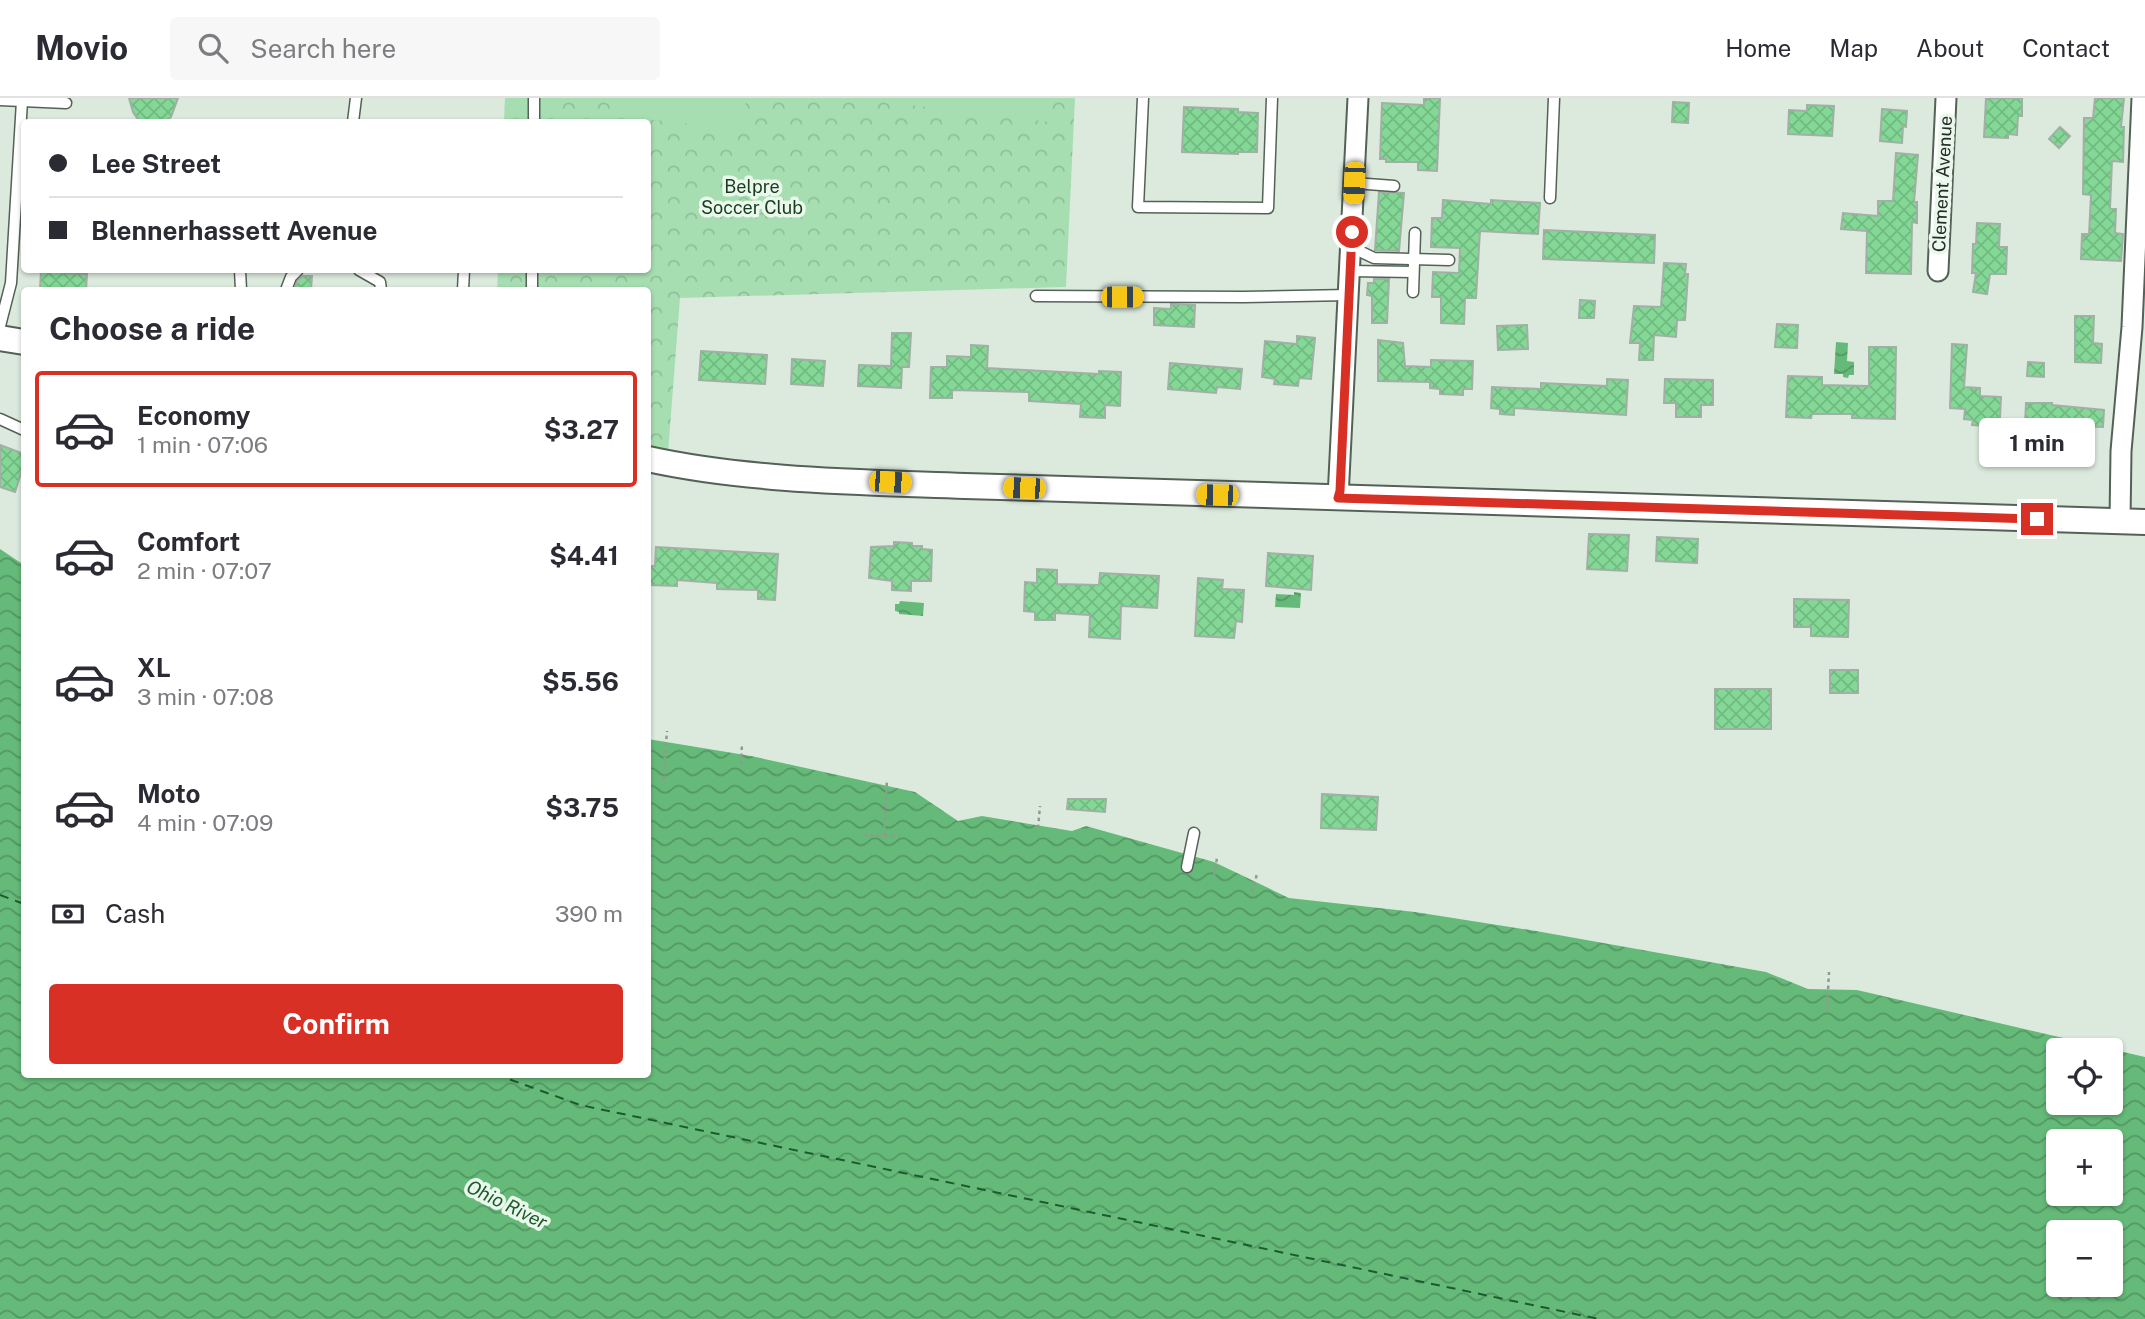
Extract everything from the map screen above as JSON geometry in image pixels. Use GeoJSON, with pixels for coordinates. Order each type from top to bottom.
{"type":"FeatureCollection","features":[{"type":"Feature","properties":{"kind":"street"},"geometry":{"type":"LineString","coordinates":[[1338,498],[1358,98]]}},
{"type":"Feature","properties":{"kind":"street","name":"Clement Avenue"},"geometry":{"type":"LineString","coordinates":[[1938,271],[1946,98]]}},
{"type":"Feature","properties":{"kind":"street"},"geometry":{"type":"LineString","coordinates":[[2120,521],[2121,451],[2131,338],[2142,98]]}},
{"type":"Feature","properties":{"kind":"street"},"geometry":{"type":"LineString","coordinates":[[0,338],[21,342]]}},
{"type":"Feature","properties":{"kind":"street"},"geometry":{"type":"LineString","coordinates":[[651,459],[791,477],[1074,490],[2145,522]]}},
{"type":"Feature","properties":{"kind":"lane"},"geometry":{"type":"LineString","coordinates":[[352,119],[356,98]]}},
{"type":"Feature","properties":{"kind":"lane"},"geometry":{"type":"LineString","coordinates":[[534,98],[534,119]]}},
{"type":"Feature","properties":{"kind":"lane"},"geometry":{"type":"LineString","coordinates":[[1143,98],[1138,207],[1268,208],[1272,98]]}},
{"type":"Feature","properties":{"kind":"lane"},"geometry":{"type":"LineString","coordinates":[[1550,198],[1554,98]]}},
{"type":"Feature","properties":{"kind":"lane"},"geometry":{"type":"LineString","coordinates":[[0,100],[66,103]]}},
{"type":"Feature","properties":{"kind":"lane"},"geometry":{"type":"LineString","coordinates":[[0,326],[11,283],[22,101]]}},
{"type":"Feature","properties":{"kind":"lane"},"geometry":{"type":"LineString","coordinates":[[1354,183],[1394,186]]}},
{"type":"Feature","properties":{"kind":"lane"},"geometry":{"type":"LineString","coordinates":[[1413,292],[1415,233]]}},
{"type":"Feature","properties":{"kind":"lane"},"geometry":{"type":"LineString","coordinates":[[1351,247],[1374,258],[1449,260]]}},
{"type":"Feature","properties":{"kind":"lane"},"geometry":{"type":"LineString","coordinates":[[1350,271],[1413,272]]}},
{"type":"Feature","properties":{"kind":"lane"},"geometry":{"type":"LineString","coordinates":[[363,273],[380,286]]}},
{"type":"Feature","properties":{"kind":"lane"},"geometry":{"type":"LineString","coordinates":[[1036,296],[1349,295]]}},
{"type":"Feature","properties":{"kind":"lane"},"geometry":{"type":"LineString","coordinates":[[0,419],[21,429]]}},
{"type":"Feature","properties":{"kind":"lane"},"geometry":{"type":"LineString","coordinates":[[1187,867],[1194,833]]}},
{"type":"Feature","properties":{"kind":"path"},"geometry":{"type":"LineString","coordinates":[[663,781],[667,731]]}},
{"type":"Feature","properties":{"kind":"path"},"geometry":{"type":"LineString","coordinates":[[741,764],[742,743]]}},
{"type":"Feature","properties":{"kind":"path"},"geometry":{"type":"LineString","coordinates":[[884,835],[887,780]]}},
{"type":"Feature","properties":{"kind":"path"},"geometry":{"type":"LineString","coordinates":[[1038,828],[1040,806]]}},
{"type":"Feature","properties":{"kind":"path"},"geometry":{"type":"LineString","coordinates":[[863,835],[900,836]]}},
{"type":"Feature","properties":{"kind":"path"},"geometry":{"type":"LineString","coordinates":[[1214,876],[1217,858]]}},
{"type":"Feature","properties":{"kind":"path"},"geometry":{"type":"LineString","coordinates":[[1252,892],[1257,874]]}},
{"type":"Feature","properties":{"kind":"path"},"geometry":{"type":"LineString","coordinates":[[1828,1010],[1829,972]]}},
{"type":"Feature","properties":{"kind":"green space","name":"Belpre Soccer Club"},"geometry":{"type":"Polygon","coordinates":[[[505,98],[1075,98],[1066,287],[680,298],[668,453],[651,450],[651,287],[497,287],[498,273],[651,273],[651,119],[504,119],[505,98]]]}},
{"type":"Feature","properties":{"kind":"green space"},"geometry":{"type":"Polygon","coordinates":[[[626,98],[746,98],[743,129],[624,117],[626,98]]]}},
{"type":"Feature","properties":{"kind":"green space"},"geometry":{"type":"Polygon","coordinates":[[[853,98],[1052,98],[1049,122],[853,98]]]}},
{"type":"Feature","properties":{"kind":"water"},"geometry":{"type":"Polygon","coordinates":[[[1836,342],[1848,343],[1847,361],[1854,362],[1854,375],[1849,375],[1848,378],[1843,377],[1843,374],[1834,374],[1836,342]]]}},
{"type":"Feature","properties":{"kind":"water","name":"Ohio River"},"geometry":{"type":"Polygon","coordinates":[[[0,549],[21,563],[21,1078],[651,1078],[651,739],[751,756],[915,792],[958,821],[982,816],[1072,831],[1086,826],[1214,862],[1289,898],[1415,912],[1766,972],[1808,989],[1857,990],[2063,1038],[2046,1038],[2046,1115],[2123,1115],[2123,1052],[2145,1057],[2145,1319],[0,1319],[0,549]]]}},
{"type":"Feature","properties":{"kind":"water"},"geometry":{"type":"Polygon","coordinates":[[[1294,592],[1301,593],[1300,608],[1275,607],[1276,594],[1294,595],[1294,592]]]}},
{"type":"Feature","properties":{"kind":"water"},"geometry":{"type":"Polygon","coordinates":[[[900,601],[924,603],[923,616],[899,614],[895,611],[895,604],[900,601]]]}},
{"type":"Feature","properties":{"kind":"building"},"geometry":{"type":"Polygon","coordinates":[[[129,98],[178,98],[168,119],[139,119],[133,112],[129,98]]]}},
{"type":"Feature","properties":{"kind":"building"},"geometry":{"type":"Polygon","coordinates":[[[1424,98],[1440,98],[1437,171],[1418,170],[1418,162],[1386,162],[1386,159],[1380,159],[1382,103],[1424,105],[1424,98]]]}},
{"type":"Feature","properties":{"kind":"building"},"geometry":{"type":"Polygon","coordinates":[[[1986,98],[2022,98],[2022,116],[2018,116],[2017,135],[2008,134],[2008,138],[1984,137],[1986,98]]]}},
{"type":"Feature","properties":{"kind":"building"},"geometry":{"type":"Polygon","coordinates":[[[2095,98],[2124,98],[2121,127],[2124,127],[2123,162],[2112,161],[2110,209],[2116,209],[2115,233],[2123,234],[2121,261],[2081,259],[2082,234],[2089,234],[2091,195],[2083,194],[2084,118],[2093,118],[2095,98]]]}},
{"type":"Feature","properties":{"kind":"building"},"geometry":{"type":"Polygon","coordinates":[[[1673,102],[1689,103],[1688,123],[1672,122],[1673,102]]]}},
{"type":"Feature","properties":{"kind":"building"},"geometry":{"type":"Polygon","coordinates":[[[1807,105],[1834,106],[1832,136],[1788,134],[1789,110],[1807,111],[1807,105]]]}},
{"type":"Feature","properties":{"kind":"building"},"geometry":{"type":"Polygon","coordinates":[[[1184,107],[1238,109],[1238,112],[1258,113],[1257,152],[1182,152],[1184,107]]]}},
{"type":"Feature","properties":{"kind":"building"},"geometry":{"type":"Polygon","coordinates":[[[1882,109],[1907,111],[1902,143],[1880,141],[1882,109]]]}},
{"type":"Feature","properties":{"kind":"building"},"geometry":{"type":"Polygon","coordinates":[[[2060,127],[2070,136],[2059,148],[2049,139],[2060,127]]]}},
{"type":"Feature","properties":{"kind":"building"},"geometry":{"type":"Polygon","coordinates":[[[1896,153],[1918,155],[1914,202],[1917,202],[1917,223],[1912,222],[1911,274],[1866,273],[1867,231],[1841,229],[1843,213],[1878,216],[1878,201],[1893,201],[1896,153]]]}},
{"type":"Feature","properties":{"kind":"building"},"geometry":{"type":"Polygon","coordinates":[[[1379,192],[1404,193],[1399,251],[1375,250],[1379,192]]]}},
{"type":"Feature","properties":{"kind":"building"},"geometry":{"type":"Polygon","coordinates":[[[1443,200],[1491,204],[1491,200],[1540,203],[1538,234],[1480,231],[1476,298],[1465,298],[1464,324],[1441,323],[1441,297],[1432,297],[1433,272],[1459,273],[1460,248],[1431,247],[1432,218],[1442,218],[1443,200]]]}},
{"type":"Feature","properties":{"kind":"building"},"geometry":{"type":"Polygon","coordinates":[[[1977,223],[2000,224],[1999,247],[2007,247],[2006,274],[1990,274],[1987,294],[1973,292],[1976,273],[1972,273],[1973,244],[1976,244],[1977,223]]]}},
{"type":"Feature","properties":{"kind":"building"},"geometry":{"type":"Polygon","coordinates":[[[1544,230],[1655,235],[1654,263],[1543,259],[1544,230]]]}},
{"type":"Feature","properties":{"kind":"building"},"geometry":{"type":"Polygon","coordinates":[[[1664,263],[1686,264],[1685,274],[1688,274],[1685,320],[1677,320],[1676,337],[1654,335],[1653,360],[1639,360],[1640,343],[1630,343],[1634,306],[1661,307],[1664,263]]]}},
{"type":"Feature","properties":{"kind":"building"},"geometry":{"type":"Polygon","coordinates":[[[41,273],[87,274],[86,287],[40,287],[41,273]]]}},
{"type":"Feature","properties":{"kind":"building"},"geometry":{"type":"Polygon","coordinates":[[[303,276],[312,276],[311,287],[296,287],[297,281],[303,276]]]}},
{"type":"Feature","properties":{"kind":"building"},"geometry":{"type":"Polygon","coordinates":[[[1374,279],[1389,279],[1387,323],[1372,323],[1372,296],[1367,295],[1368,283],[1374,283],[1374,279]]]}},
{"type":"Feature","properties":{"kind":"building"},"geometry":{"type":"Polygon","coordinates":[[[1580,300],[1595,301],[1594,318],[1579,318],[1580,300]]]}},
{"type":"Feature","properties":{"kind":"building"},"geometry":{"type":"Polygon","coordinates":[[[1171,304],[1195,305],[1194,327],[1154,325],[1154,308],[1171,309],[1171,304]]]}},
{"type":"Feature","properties":{"kind":"building"},"geometry":{"type":"Polygon","coordinates":[[[2075,316],[2094,316],[2093,343],[2102,344],[2101,363],[2075,362],[2075,316]]]}},
{"type":"Feature","properties":{"kind":"building"},"geometry":{"type":"Polygon","coordinates":[[[1777,324],[1798,325],[1797,348],[1775,347],[1777,324]]]}},
{"type":"Feature","properties":{"kind":"building"},"geometry":{"type":"Polygon","coordinates":[[[1527,325],[1528,349],[1498,350],[1497,326],[1527,325]]]}},
{"type":"Feature","properties":{"kind":"building"},"geometry":{"type":"Polygon","coordinates":[[[892,333],[911,333],[909,367],[902,367],[901,388],[858,386],[859,365],[891,366],[892,333]]]}},
{"type":"Feature","properties":{"kind":"building"},"geometry":{"type":"Polygon","coordinates":[[[1297,336],[1315,338],[1311,379],[1299,378],[1298,386],[1274,384],[1275,379],[1262,377],[1265,341],[1297,344],[1297,336]]]}},
{"type":"Feature","properties":{"kind":"building"},"geometry":{"type":"Polygon","coordinates":[[[1378,340],[1403,343],[1405,366],[1431,367],[1431,360],[1473,361],[1472,389],[1463,389],[1463,395],[1440,394],[1440,389],[1430,388],[1430,382],[1378,381],[1378,340]]]}},
{"type":"Feature","properties":{"kind":"building"},"geometry":{"type":"Polygon","coordinates":[[[1952,344],[1967,345],[1964,387],[1980,388],[1980,396],[2001,397],[2000,418],[1986,421],[1986,426],[1972,425],[1973,420],[1964,419],[1965,409],[1950,408],[1952,344]]]}},
{"type":"Feature","properties":{"kind":"building"},"geometry":{"type":"Polygon","coordinates":[[[971,345],[988,346],[987,368],[1099,374],[1099,371],[1121,372],[1120,406],[1105,405],[1105,418],[1080,417],[1081,404],[1029,401],[1029,392],[952,390],[952,398],[930,398],[931,367],[947,367],[947,356],[971,357],[971,345]]]}},
{"type":"Feature","properties":{"kind":"building"},"geometry":{"type":"Polygon","coordinates":[[[1869,347],[1896,347],[1895,419],[1852,418],[1852,414],[1812,414],[1811,418],[1786,417],[1788,376],[1822,377],[1822,385],[1869,386],[1869,347]]]}},
{"type":"Feature","properties":{"kind":"building"},"geometry":{"type":"Polygon","coordinates":[[[701,351],[767,355],[765,384],[699,380],[701,351]]]}},
{"type":"Feature","properties":{"kind":"building"},"geometry":{"type":"Polygon","coordinates":[[[792,359],[825,361],[823,386],[791,384],[792,359]]]}},
{"type":"Feature","properties":{"kind":"building"},"geometry":{"type":"Polygon","coordinates":[[[2028,362],[2044,363],[2044,377],[2027,376],[2028,362]]]}},
{"type":"Feature","properties":{"kind":"building"},"geometry":{"type":"Polygon","coordinates":[[[1170,363],[1242,369],[1240,389],[1217,387],[1216,393],[1168,389],[1170,363]]]}},
{"type":"Feature","properties":{"kind":"building"},"geometry":{"type":"Polygon","coordinates":[[[1607,379],[1628,380],[1626,415],[1514,408],[1514,415],[1500,414],[1500,409],[1491,408],[1492,387],[1541,389],[1541,383],[1607,386],[1607,379]]]}},
{"type":"Feature","properties":{"kind":"building"},"geometry":{"type":"Polygon","coordinates":[[[1665,379],[1713,380],[1713,405],[1701,405],[1701,417],[1676,417],[1676,403],[1664,403],[1665,379]]]}},
{"type":"Feature","properties":{"kind":"building"},"geometry":{"type":"Polygon","coordinates":[[[2026,403],[2052,403],[2104,410],[2103,427],[2025,424],[2026,403]]]}},
{"type":"Feature","properties":{"kind":"building"},"geometry":{"type":"Polygon","coordinates":[[[0,445],[21,453],[21,473],[15,492],[0,487],[0,445]]]}},
{"type":"Feature","properties":{"kind":"building"},"geometry":{"type":"Polygon","coordinates":[[[1589,534],[1629,535],[1627,571],[1587,569],[1589,534]]]}},
{"type":"Feature","properties":{"kind":"building"},"geometry":{"type":"Polygon","coordinates":[[[1657,537],[1698,539],[1697,563],[1656,561],[1657,537]]]}},
{"type":"Feature","properties":{"kind":"building"},"geometry":{"type":"Polygon","coordinates":[[[894,542],[912,543],[912,546],[932,550],[931,581],[911,581],[911,591],[892,590],[892,581],[869,578],[871,547],[894,546],[894,542]]]}},
{"type":"Feature","properties":{"kind":"building"},"geometry":{"type":"Polygon","coordinates":[[[656,547],[778,554],[775,600],[758,599],[758,590],[717,589],[717,583],[677,580],[677,586],[651,585],[651,566],[655,566],[656,547]]]}},
{"type":"Feature","properties":{"kind":"building"},"geometry":{"type":"Polygon","coordinates":[[[1268,553],[1313,556],[1311,590],[1266,586],[1268,553]]]}},
{"type":"Feature","properties":{"kind":"building"},"geometry":{"type":"Polygon","coordinates":[[[1037,569],[1057,570],[1057,584],[1099,585],[1100,573],[1159,576],[1157,608],[1121,606],[1120,639],[1089,637],[1090,615],[1055,613],[1055,620],[1035,620],[1035,612],[1024,611],[1025,582],[1037,583],[1037,569]]]}},
{"type":"Feature","properties":{"kind":"building"},"geometry":{"type":"Polygon","coordinates":[[[1198,578],[1223,580],[1222,589],[1244,590],[1242,622],[1236,621],[1234,638],[1195,636],[1198,578]]]}},
{"type":"Feature","properties":{"kind":"building"},"geometry":{"type":"Polygon","coordinates":[[[1794,599],[1849,600],[1848,637],[1811,636],[1811,627],[1794,627],[1794,599]]]}},
{"type":"Feature","properties":{"kind":"building"},"geometry":{"type":"Polygon","coordinates":[[[1830,670],[1858,670],[1858,693],[1830,693],[1830,670]]]}},
{"type":"Feature","properties":{"kind":"building"},"geometry":{"type":"Polygon","coordinates":[[[1715,689],[1771,689],[1771,729],[1715,729],[1715,689]]]}},
{"type":"Feature","properties":{"kind":"building"},"geometry":{"type":"Polygon","coordinates":[[[1322,794],[1378,797],[1376,830],[1321,828],[1322,794]]]}},
{"type":"Feature","properties":{"kind":"building"},"geometry":{"type":"Polygon","coordinates":[[[1068,799],[1106,799],[1105,812],[1067,809],[1068,799]]]}},
{"type":"Feature","properties":{"kind":"ferry route"},"geometry":{"type":"LineString","coordinates":[[0,895],[21,903]]}},
{"type":"Feature","properties":{"kind":"ferry route"},"geometry":{"type":"LineString","coordinates":[[506,1078],[580,1105],[1599,1319]]}},
{"type":"Feature","properties":{"kind":"route"},"geometry":{"type":"LineString","coordinates":[[1352,232],[1338,498],[2037,519]]}}]}
